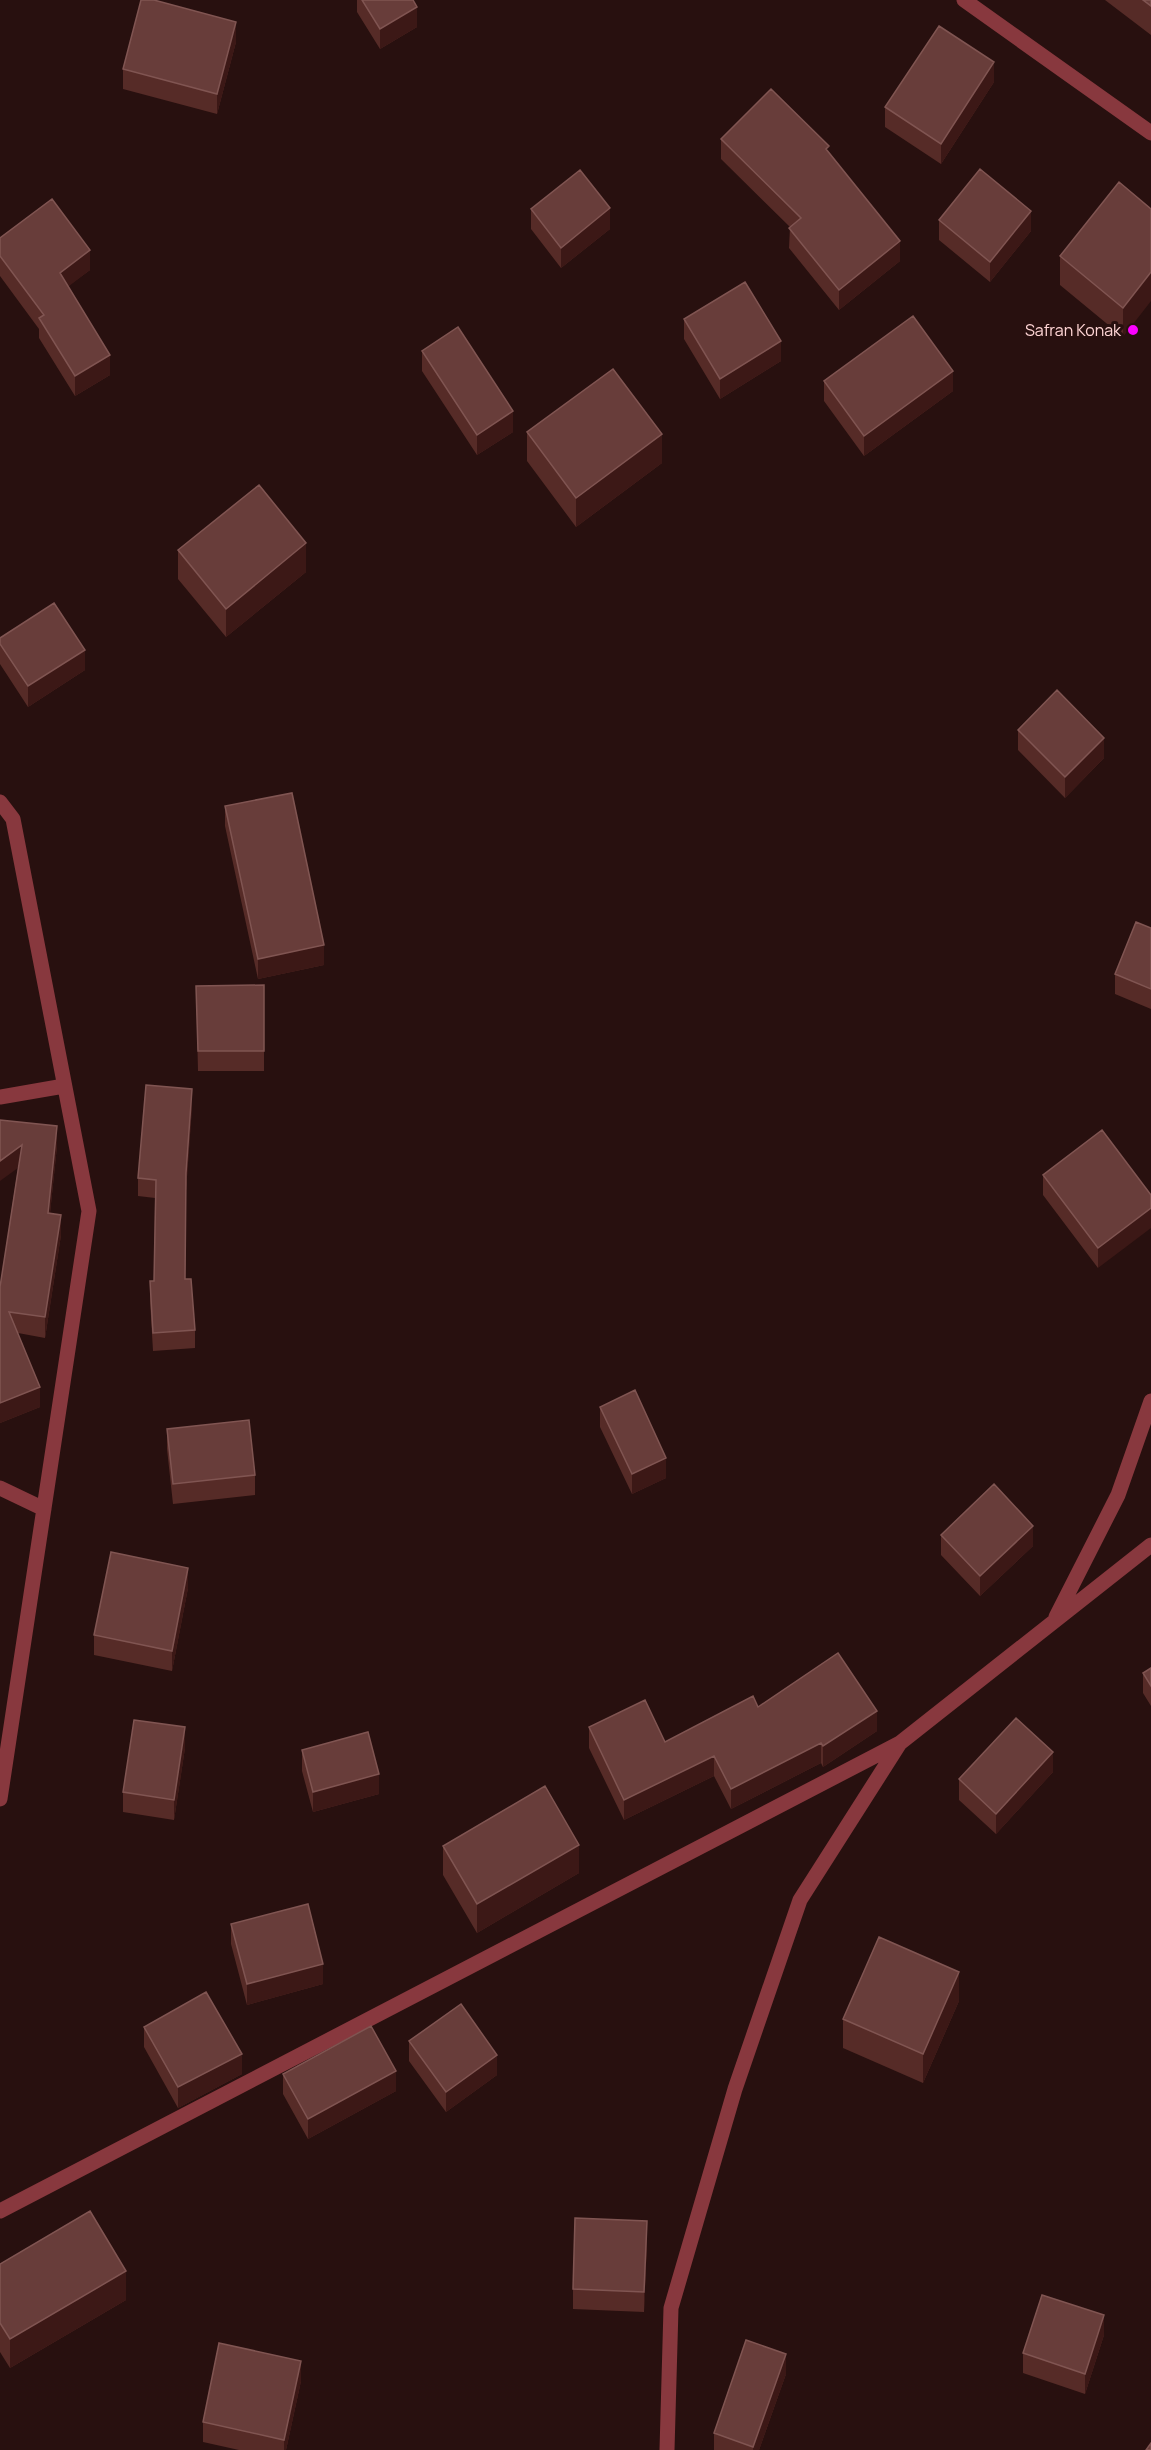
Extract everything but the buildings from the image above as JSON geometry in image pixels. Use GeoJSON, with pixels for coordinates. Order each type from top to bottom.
{"type":"FeatureCollection","features":[{"type":"Feature","properties":{"kind":"street"},"geometry":{"type":"LineString","coordinates":[[964,0],[1151,133]]}},
{"type":"Feature","properties":{"kind":"street"},"geometry":{"type":"LineString","coordinates":[[0,802],[13,819],[88,1211],[0,1799]]}},
{"type":"Feature","properties":{"kind":"street"},"geometry":{"type":"LineString","coordinates":[[0,1096],[64,1086]]}},
{"type":"Feature","properties":{"kind":"street"},"geometry":{"type":"LineString","coordinates":[[1053,1622],[1118,1496],[1151,1401]]}},
{"type":"Feature","properties":{"kind":"street"},"geometry":{"type":"LineString","coordinates":[[0,1488],[44,1509]]}},
{"type":"Feature","properties":{"kind":"street"},"geometry":{"type":"LineString","coordinates":[[0,2211],[900,1743],[1151,1545]]}},
{"type":"Feature","properties":{"kind":"street"},"geometry":{"type":"LineString","coordinates":[[667,2450],[671,2308],[735,2089],[800,1900],[900,1743]]}},
{"type":"Feature","properties":{"kind":"place","name":"Safran Konak"},"geometry":{"type":"Point","coordinates":[1133,330]}}]}
